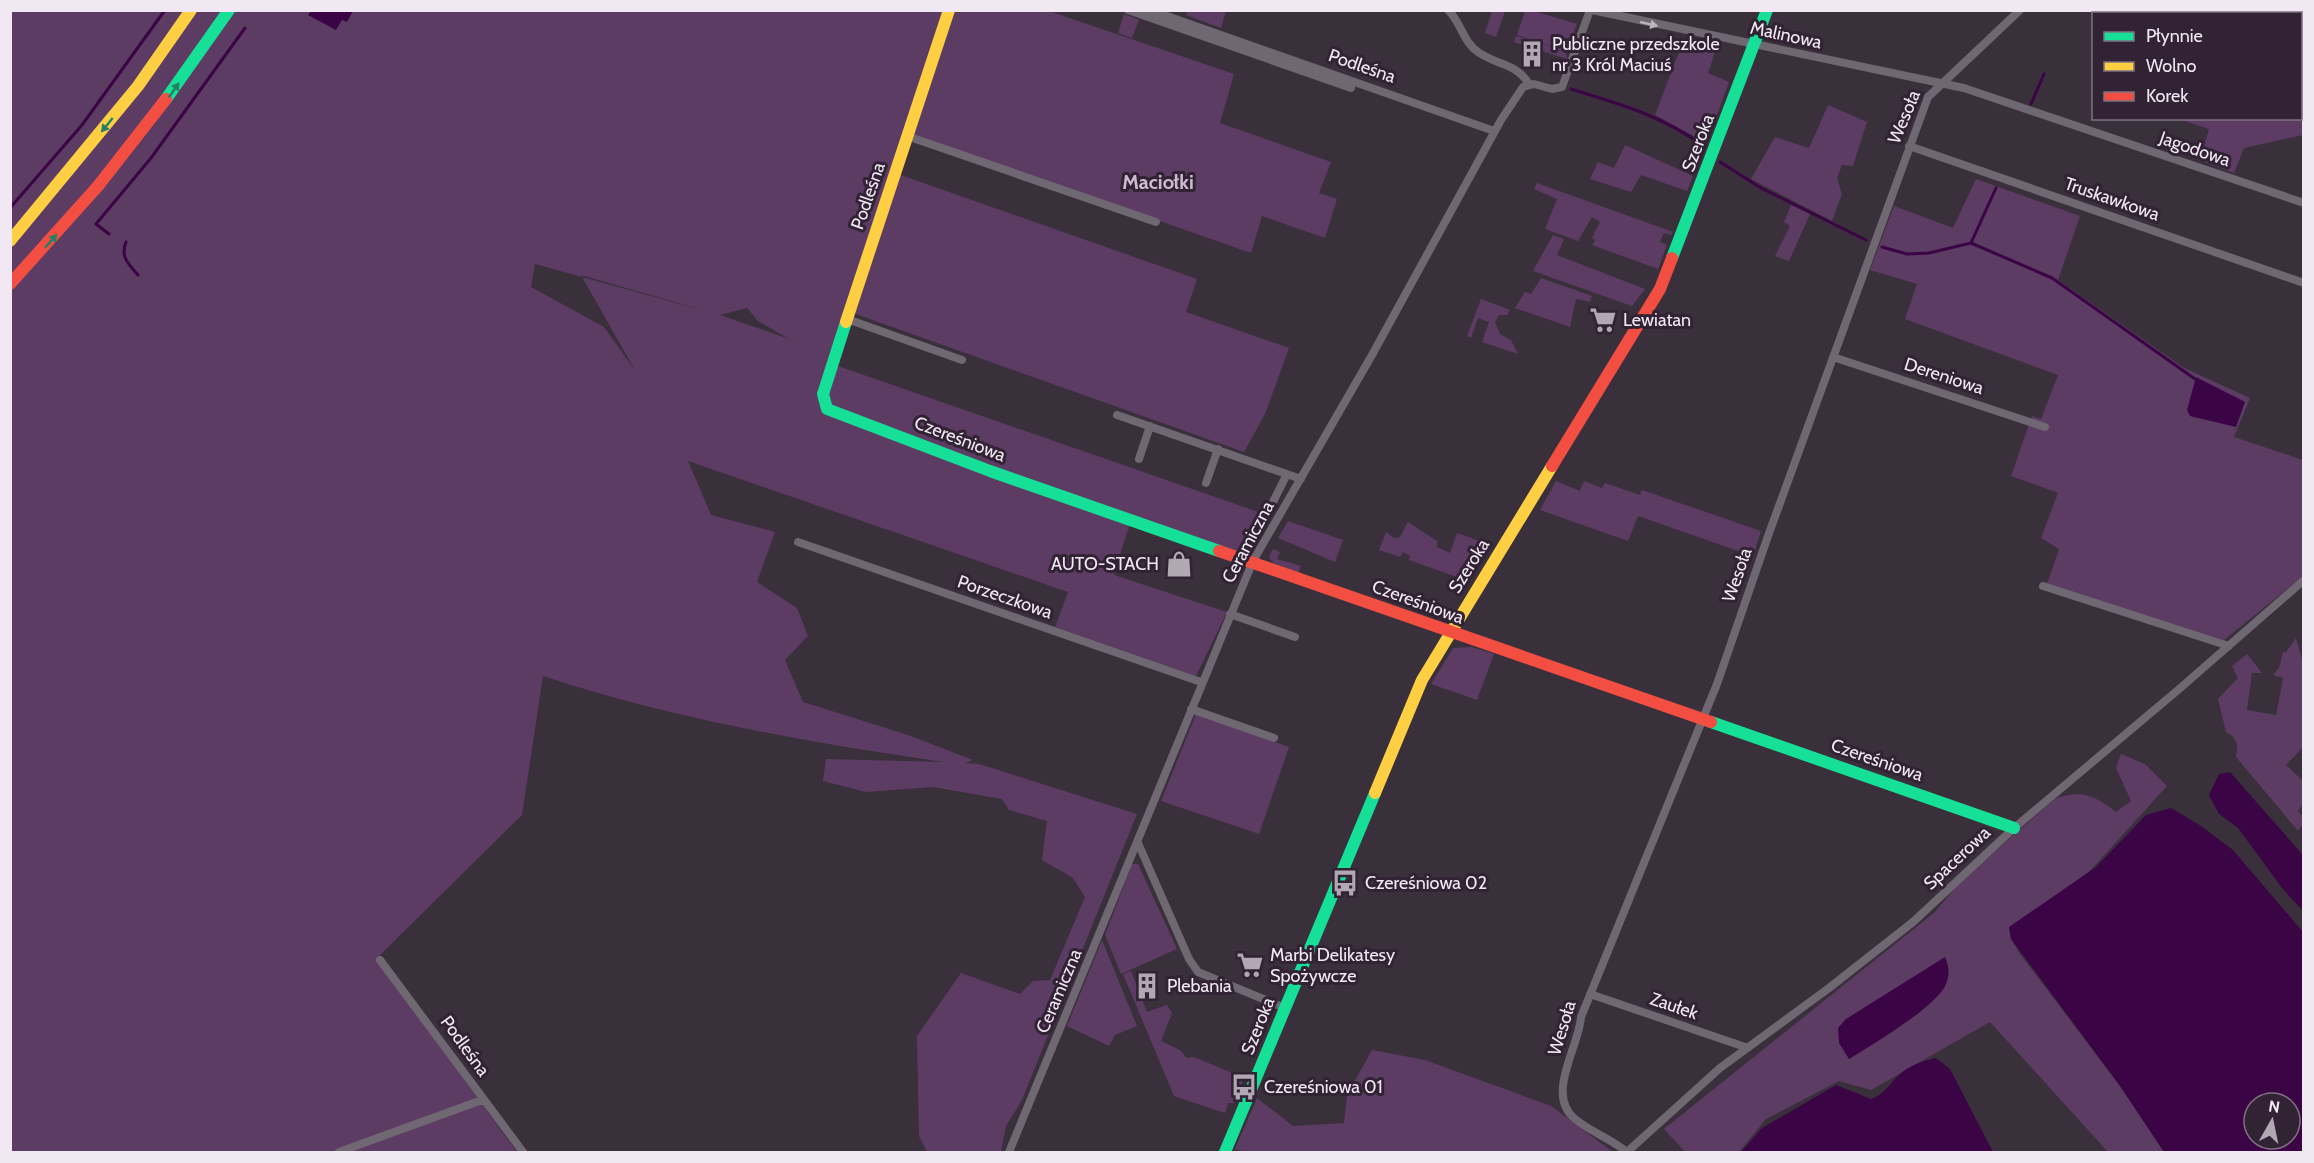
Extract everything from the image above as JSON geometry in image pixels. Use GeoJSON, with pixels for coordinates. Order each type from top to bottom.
{"type":"FeatureCollection","features":[{"type":"Feature","properties":{"kind":"main road"},"geometry":{"type":"LineString","coordinates":[[10,241],[138,86],[192,10]]}},
{"type":"Feature","properties":{"kind":"main road"},"geometry":{"type":"LineString","coordinates":[[10,284],[50,243],[164,105],[229,10]]}},
{"type":"Feature","properties":{"kind":"main road","name":"Podleśna"},"geometry":{"type":"LineString","coordinates":[[823,394],[949,10]]}},
{"type":"Feature","properties":{"kind":"main road","name":"Szeroka"},"geometry":{"type":"LineString","coordinates":[[1225,1152],[1422,680],[1660,289],[1767,10]]}},
{"type":"Feature","properties":{"kind":"main road","name":"Czereśniowa"},"geometry":{"type":"LineString","coordinates":[[823,394],[827,409],[852,420],[918,441],[990,471],[1252,561],[1449,633],[2014,828]]}},
{"type":"Feature","properties":{"kind":"street"},"geometry":{"type":"LineString","coordinates":[[1128,10],[1351,88]]}},
{"type":"Feature","properties":{"kind":"street","name":"Podleśna"},"geometry":{"type":"LineString","coordinates":[[1150,10],[1494,131]]}},
{"type":"Feature","properties":{"kind":"street"},"geometry":{"type":"LineString","coordinates":[[1448,10],[1467,41],[1478,52],[1521,72],[1529,84],[1557,90],[1562,87],[1591,10]]}},
{"type":"Feature","properties":{"kind":"street","name":"Malinowa"},"geometry":{"type":"LineString","coordinates":[[1591,10],[1939,85]]}},
{"type":"Feature","properties":{"kind":"street","name":"Wesoła"},"geometry":{"type":"LineString","coordinates":[[1627,1152],[1572,1117],[1561,1095],[1564,1076],[1580,1034],[1581,1017],[1703,719],[1928,97],[2020,10]]}},
{"type":"Feature","properties":{"kind":"street","name":"Ceramiczna"},"geometry":{"type":"LineString","coordinates":[[1009,1152],[1138,843],[1201,682],[1252,561],[1301,479],[1494,131],[1523,87],[1529,84]]}},
{"type":"Feature","properties":{"kind":"street","name":"Jagodowa"},"geometry":{"type":"LineString","coordinates":[[1939,85],[1964,88],[2304,203]]}},
{"type":"Feature","properties":{"kind":"street"},"geometry":{"type":"LineString","coordinates":[[907,136],[1156,222]]}},
{"type":"Feature","properties":{"kind":"street","name":"Truskawkowa"},"geometry":{"type":"LineString","coordinates":[[1909,146],[2304,283]]}},
{"type":"Feature","properties":{"kind":"street"},"geometry":{"type":"LineString","coordinates":[[846,319],[962,360]]}},
{"type":"Feature","properties":{"kind":"street","name":"Dereniowa"},"geometry":{"type":"LineString","coordinates":[[1833,357],[2045,427]]}},
{"type":"Feature","properties":{"kind":"street"},"geometry":{"type":"LineString","coordinates":[[1117,415],[1301,479]]}},
{"type":"Feature","properties":{"kind":"street"},"geometry":{"type":"LineString","coordinates":[[1139,459],[1150,426]]}},
{"type":"Feature","properties":{"kind":"street"},"geometry":{"type":"LineString","coordinates":[[1206,483],[1218,449]]}},
{"type":"Feature","properties":{"kind":"street"},"geometry":{"type":"LineString","coordinates":[[1271,506],[1287,474]]}},
{"type":"Feature","properties":{"kind":"street","name":"Porzeczkowa"},"geometry":{"type":"LineString","coordinates":[[798,542],[1201,682]]}},
{"type":"Feature","properties":{"kind":"street","name":"Spacerowa"},"geometry":{"type":"LineString","coordinates":[[1627,1152],[1720,1068],[1913,922],[2014,828],[2304,580]]}},
{"type":"Feature","properties":{"kind":"street"},"geometry":{"type":"LineString","coordinates":[[2043,586],[2229,646]]}},
{"type":"Feature","properties":{"kind":"street"},"geometry":{"type":"LineString","coordinates":[[1230,614],[1295,636]]}},
{"type":"Feature","properties":{"kind":"street"},"geometry":{"type":"LineString","coordinates":[[1191,709],[1274,738]]}},
{"type":"Feature","properties":{"kind":"street"},"geometry":{"type":"LineString","coordinates":[[1138,843],[1189,959],[1198,972],[1285,1008]]}},
{"type":"Feature","properties":{"kind":"street","name":"Podleśna"},"geometry":{"type":"LineString","coordinates":[[380,960],[482,1100],[523,1152]]}},
{"type":"Feature","properties":{"kind":"street","name":"Zaułek"},"geometry":{"type":"LineString","coordinates":[[1590,994],[1748,1048]]}},
{"type":"Feature","properties":{"kind":"street"},"geometry":{"type":"LineString","coordinates":[[339,1152],[482,1100]]}},
{"type":"Feature","properties":{"kind":"shaded area"},"geometry":{"type":"Polygon","coordinates":[[[1188,10],[1226,11],[1221,28],[1186,15],[1188,10]]]}},
{"type":"Feature","properties":{"kind":"shaded area"},"geometry":{"type":"Polygon","coordinates":[[[10,11],[1049,11],[1234,74],[1220,123],[1331,162],[1319,193],[1337,199],[1325,238],[1262,216],[1251,253],[911,134],[898,174],[1197,279],[1186,312],[1289,348],[1265,414],[1244,452],[853,313],[835,365],[1270,516],[1248,557],[1132,516],[1114,575],[1227,612],[1196,676],[1055,627],[1068,592],[688,461],[711,515],[775,532],[757,582],[797,608],[808,636],[785,660],[803,702],[908,735],[973,760],[965,763],[979,764],[1137,814],[1022,1100],[1006,1126],[1001,1152],[927,1152],[919,1136],[917,1036],[961,973],[1020,994],[1033,981],[1050,980],[1085,897],[1073,878],[1042,860],[1047,821],[1009,810],[1002,799],[933,787],[866,792],[823,781],[826,759],[943,762],[741,728],[641,705],[543,676],[522,815],[376,959],[517,1152],[11,1152],[10,11]],[[535,264],[531,287],[604,327],[636,372],[582,277],[535,264]],[[581,275],[582,277],[716,314],[581,275]],[[747,308],[720,315],[789,339],[758,321],[747,308]]]}},
{"type":"Feature","properties":{"kind":"shaded area"},"geometry":{"type":"Polygon","coordinates":[[[311,11],[353,11],[347,22],[342,20],[336,30],[308,15],[311,11]]]}},
{"type":"Feature","properties":{"kind":"shaded area"},"geometry":{"type":"Polygon","coordinates":[[[1492,11],[1505,11],[1496,37],[1485,33],[1492,11]]]}},
{"type":"Feature","properties":{"kind":"shaded area"},"geometry":{"type":"Polygon","coordinates":[[[1525,11],[1534,11],[1577,24],[1566,52],[1567,59],[1514,42],[1516,36],[1565,51],[1517,35],[1525,11]]]}},
{"type":"Feature","properties":{"kind":"shaded area"},"geometry":{"type":"Polygon","coordinates":[[[2303,11],[2303,135],[2244,148],[2234,173],[2200,160],[2209,129],[2182,120],[2302,120],[2302,12],[2278,12],[2303,11]]]}},
{"type":"Feature","properties":{"kind":"shaded area"},"geometry":{"type":"Polygon","coordinates":[[[1124,14],[1139,20],[1132,38],[1118,33],[1124,14]]]}},
{"type":"Feature","properties":{"kind":"shaded area"},"geometry":{"type":"Polygon","coordinates":[[[1684,39],[1717,46],[1708,73],[1729,82],[1713,126],[1705,123],[1699,139],[1655,115],[1684,39]]]}},
{"type":"Feature","properties":{"kind":"shaded area"},"geometry":{"type":"Polygon","coordinates":[[[1828,105],[1867,122],[1853,166],[1842,165],[1837,178],[1842,194],[1832,221],[1751,179],[1775,137],[1809,148],[1828,105]]]}},
{"type":"Feature","properties":{"kind":"shaded area"},"geometry":{"type":"Polygon","coordinates":[[[1625,145],[1693,176],[1687,191],[1641,175],[1631,192],[1590,179],[1598,162],[1614,168],[1625,145]]]}},
{"type":"Feature","properties":{"kind":"shaded area"},"geometry":{"type":"Polygon","coordinates":[[[1976,179],[2080,216],[2058,280],[2184,368],[2250,398],[2234,437],[2303,460],[2303,576],[2224,640],[2047,584],[2059,549],[2041,538],[2058,493],[2011,476],[2032,416],[2041,419],[2058,375],[1905,319],[1917,284],[1870,270],[1894,206],[1953,228],[1976,179]]]}},
{"type":"Feature","properties":{"kind":"shaded area"},"geometry":{"type":"Polygon","coordinates":[[[1537,183],[1673,232],[1671,235],[1664,233],[1660,242],[1667,245],[1658,269],[1592,245],[1595,240],[1592,238],[1600,222],[1592,217],[1578,241],[1545,229],[1557,199],[1534,189],[1537,183]]]}},
{"type":"Feature","properties":{"kind":"shaded area"},"geometry":{"type":"Polygon","coordinates":[[[1791,205],[1810,214],[1789,261],[1775,256],[1790,226],[1784,222],[1791,205]]]}},
{"type":"Feature","properties":{"kind":"shaded area"},"geometry":{"type":"Polygon","coordinates":[[[1553,235],[1564,239],[1557,255],[1645,289],[1632,306],[1533,271],[1553,235]]]}},
{"type":"Feature","properties":{"kind":"shaded area"},"geometry":{"type":"Polygon","coordinates":[[[1541,278],[1592,296],[1590,302],[1576,299],[1570,327],[1515,308],[1525,292],[1531,294],[1541,278]]]}},
{"type":"Feature","properties":{"kind":"shaded area"},"geometry":{"type":"Polygon","coordinates":[[[1481,299],[1510,310],[1507,315],[1499,315],[1495,322],[1500,334],[1511,340],[1518,354],[1482,342],[1489,322],[1478,318],[1471,338],[1467,336],[1481,299]]]}},
{"type":"Feature","properties":{"kind":"shaded area"},"geometry":{"type":"Polygon","coordinates":[[[2196,377],[2245,402],[2236,427],[2190,416],[2187,410],[2196,377]]]}},
{"type":"Feature","properties":{"kind":"shaded area"},"geometry":{"type":"Polygon","coordinates":[[[1556,481],[1580,491],[1584,481],[1602,488],[1605,483],[1640,495],[1642,490],[1761,531],[1753,556],[1638,516],[1628,541],[1540,510],[1556,481]]]}},
{"type":"Feature","properties":{"kind":"shaded area"},"geometry":{"type":"Polygon","coordinates":[[[1288,521],[1343,540],[1335,562],[1278,538],[1288,521]]]}},
{"type":"Feature","properties":{"kind":"shaded area"},"geometry":{"type":"Polygon","coordinates":[[[1408,522],[1437,541],[1437,547],[1450,553],[1457,533],[1491,545],[1468,581],[1409,560],[1410,556],[1403,552],[1400,557],[1379,550],[1386,532],[1394,538],[1400,537],[1408,522]]]}},
{"type":"Feature","properties":{"kind":"shaded area"},"geometry":{"type":"Polygon","coordinates":[[[1273,549],[1280,552],[1277,559],[1301,566],[1298,573],[1274,563],[1269,558],[1273,549]]]}},
{"type":"Feature","properties":{"kind":"shaded area"},"geometry":{"type":"Polygon","coordinates":[[[2296,638],[2303,663],[2303,747],[2286,765],[2303,781],[2303,804],[2298,811],[2303,817],[2303,824],[2298,831],[2236,757],[2236,742],[2226,732],[2218,699],[2238,678],[2232,666],[2247,654],[2262,673],[2252,673],[2247,710],[2276,715],[2283,678],[2273,675],[2279,668],[2283,652],[2286,652],[2296,638]]]}},
{"type":"Feature","properties":{"kind":"shaded area"},"geometry":{"type":"Polygon","coordinates":[[[1472,647],[1494,654],[1477,700],[1431,684],[1453,648],[1472,647]]]}},
{"type":"Feature","properties":{"kind":"shaded area"},"geometry":{"type":"Polygon","coordinates":[[[1196,714],[1289,747],[1259,834],[1161,801],[1196,714]]]}},
{"type":"Feature","properties":{"kind":"shaded area"},"geometry":{"type":"Polygon","coordinates":[[[2121,754],[2145,764],[2167,786],[2088,873],[2009,928],[2011,939],[2020,954],[2120,1086],[2164,1152],[2108,1152],[1990,1022],[1871,1090],[1839,1081],[1766,1119],[1739,1152],[1685,1152],[1664,1129],[1935,912],[1961,881],[2055,799],[2081,794],[2095,798],[2116,812],[2131,801],[2116,768],[2121,754]]]}},
{"type":"Feature","properties":{"kind":"shaded area"},"geometry":{"type":"Polygon","coordinates":[[[2230,772],[2303,855],[2303,911],[2282,888],[2238,828],[2219,814],[2209,795],[2219,774],[2230,772]]]}},
{"type":"Feature","properties":{"kind":"shaded area"},"geometry":{"type":"Polygon","coordinates":[[[2171,808],[2201,826],[2233,850],[2303,932],[2303,1152],[2164,1152],[2120,1086],[2011,939],[2009,927],[2096,867],[2146,815],[2171,808]]]}},
{"type":"Feature","properties":{"kind":"shaded area"},"geometry":{"type":"Polygon","coordinates":[[[1132,864],[1138,864],[1177,949],[1121,974],[1105,935],[1132,864]]]}},
{"type":"Feature","properties":{"kind":"shaded area"},"geometry":{"type":"Polygon","coordinates":[[[1102,940],[1137,1026],[1115,1035],[1109,1046],[1067,1026],[1102,940]]]}},
{"type":"Feature","properties":{"kind":"shaded area"},"geometry":{"type":"Polygon","coordinates":[[[1945,957],[1948,977],[1940,993],[1902,1025],[1849,1059],[1839,1043],[1838,1028],[1846,1019],[1945,957]]]}},
{"type":"Feature","properties":{"kind":"shaded area"},"geometry":{"type":"Polygon","coordinates":[[[1131,971],[1147,1012],[1167,1005],[1172,1013],[1161,1041],[1180,1050],[1187,1058],[1194,1057],[1244,1078],[1234,1103],[1228,1103],[1225,1113],[1174,1096],[1123,974],[1131,971]]]}},
{"type":"Feature","properties":{"kind":"shaded area"},"geometry":{"type":"Polygon","coordinates":[[[1372,1050],[1425,1060],[1551,1106],[1613,1152],[1244,1152],[1235,1149],[1257,1098],[1293,1126],[1344,1123],[1347,1095],[1372,1050]]]}},
{"type":"Feature","properties":{"kind":"shaded area"},"geometry":{"type":"Polygon","coordinates":[[[1936,1058],[1950,1069],[1993,1152],[1741,1152],[1762,1128],[1836,1085],[1871,1099],[1883,1092],[1908,1068],[1936,1058]]]}},
{"type":"Feature","properties":{"kind":"waterway"},"geometry":{"type":"LineString","coordinates":[[10,208],[82,125],[165,10]]}},
{"type":"Feature","properties":{"kind":"waterway"},"geometry":{"type":"LineString","coordinates":[[109,234],[96,224],[151,158],[245,28]]}},
{"type":"Feature","properties":{"kind":"waterway"},"geometry":{"type":"LineString","coordinates":[[2031,104],[2044,74]]}},
{"type":"Feature","properties":{"kind":"waterway"},"geometry":{"type":"LineString","coordinates":[[1571,89],[1656,118],[1702,145]]}},
{"type":"Feature","properties":{"kind":"waterway"},"geometry":{"type":"LineString","coordinates":[[1720,162],[1761,188],[1866,240]]}},
{"type":"Feature","properties":{"kind":"waterway"},"geometry":{"type":"LineString","coordinates":[[1971,243],[1996,188]]}},
{"type":"Feature","properties":{"kind":"waterway"},"geometry":{"type":"LineString","coordinates":[[126,242],[125,257],[138,275]]}},
{"type":"Feature","properties":{"kind":"waterway"},"geometry":{"type":"LineString","coordinates":[[1882,247],[1907,254],[1929,253],[1971,243],[2052,278],[2195,379]]}},
{"type":"Feature","properties":{"kind":"traffic: fast"},"geometry":{"type":"LineString","coordinates":[[166,99],[229,10]]}},
{"type":"Feature","properties":{"kind":"traffic: fast"},"geometry":{"type":"LineString","coordinates":[[1672,258],[1767,10]]}},
{"type":"Feature","properties":{"kind":"traffic: fast"},"geometry":{"type":"LineString","coordinates":[[846,322],[823,394],[827,409],[990,471],[1219,551]]}},
{"type":"Feature","properties":{"kind":"traffic: fast"},"geometry":{"type":"LineString","coordinates":[[1711,722],[2014,828]]}},
{"type":"Feature","properties":{"kind":"traffic: fast"},"geometry":{"type":"LineString","coordinates":[[1225,1152],[1375,793]]}},
{"type":"Feature","properties":{"kind":"traffic: slow"},"geometry":{"type":"LineString","coordinates":[[10,241],[138,86],[191,10]]}},
{"type":"Feature","properties":{"kind":"traffic: slow"},"geometry":{"type":"LineString","coordinates":[[846,322],[949,10]]}},
{"type":"Feature","properties":{"kind":"traffic: slow"},"geometry":{"type":"LineString","coordinates":[[1375,793],[1422,680],[1552,466]]}},
{"type":"Feature","properties":{"kind":"traffic: jam"},"geometry":{"type":"LineString","coordinates":[[10,284],[98,186],[166,99]]}},
{"type":"Feature","properties":{"kind":"traffic: jam"},"geometry":{"type":"LineString","coordinates":[[1552,466],[1660,289],[1672,258]]}},
{"type":"Feature","properties":{"kind":"traffic: jam"},"geometry":{"type":"LineString","coordinates":[[1219,551],[1711,722]]}},
{"type":"Feature","properties":{"kind":"place","name":"Publiczne przedszkole nr 3 Król Maciuś"},"geometry":{"type":"Point","coordinates":[1532,54]}},
{"type":"Feature","properties":{"kind":"place","name":"Lewiatan"},"geometry":{"type":"Point","coordinates":[1603,320]}},
{"type":"Feature","properties":{"kind":"place","name":"AUTO-STACH"},"geometry":{"type":"Point","coordinates":[1179,564]}},
{"type":"Feature","properties":{"kind":"place","name":"Czereśniowa 02"},"geometry":{"type":"Point","coordinates":[1345,883]}},
{"type":"Feature","properties":{"kind":"place","name":"Marbi Delikatesy Spożywcze"},"geometry":{"type":"Point","coordinates":[1250,965]}},
{"type":"Feature","properties":{"kind":"place","name":"Plebania"},"geometry":{"type":"Point","coordinates":[1147,986]}},
{"type":"Feature","properties":{"kind":"place","name":"Czereśniowa 01"},"geometry":{"type":"Point","coordinates":[1244,1087]}},
{"type":"Feature","properties":{"kind":"district","name":"Maciołki"},"geometry":{"type":"Point","coordinates":[1158,182]}}]}
